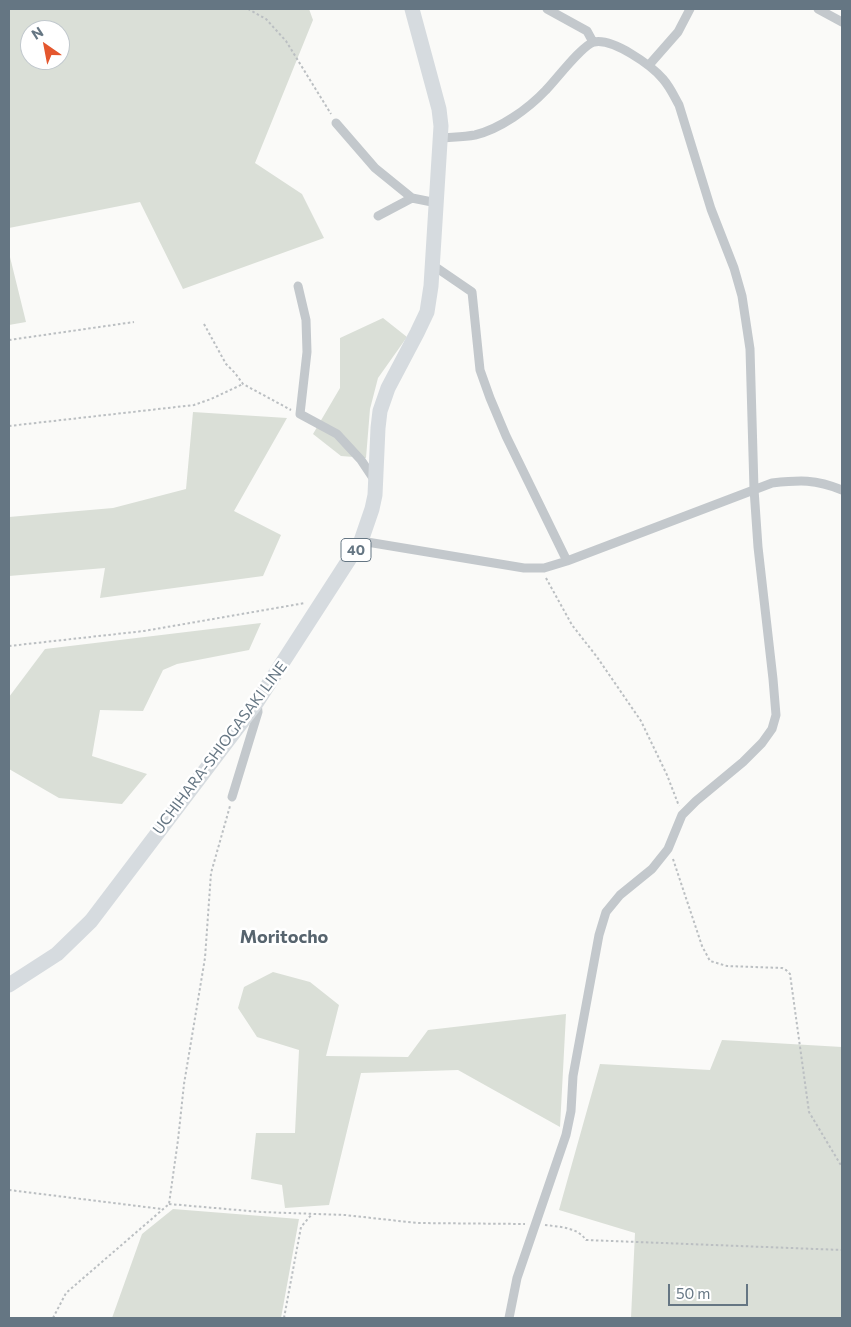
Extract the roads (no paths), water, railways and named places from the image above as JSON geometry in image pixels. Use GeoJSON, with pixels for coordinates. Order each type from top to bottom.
{"type":"FeatureCollection","features":[{"type":"Feature","properties":{"kind":"main road","name":"UCHIHARA-SHIOGASAKI LINE"},"geometry":{"type":"LineString","coordinates":[[9,985],[57,954],[91,921],[257,702],[361,542],[372,509],[376,482],[380,411],[388,388],[426,312],[434,266],[441,138],[438,109],[412,9]]}},
{"type":"Feature","properties":{"kind":"street"},"geometry":{"type":"LineString","coordinates":[[547,9],[587,31],[593,42]]}},
{"type":"Feature","properties":{"kind":"street"},"geometry":{"type":"LineString","coordinates":[[649,65],[678,32],[690,9]]}},
{"type":"Feature","properties":{"kind":"street"},"geometry":{"type":"LineString","coordinates":[[818,9],[842,22]]}},
{"type":"Feature","properties":{"kind":"street"},"geometry":{"type":"LineString","coordinates":[[441,138],[474,135],[492,128],[509,118],[544,92],[584,49],[593,42],[605,42],[649,65],[663,78],[672,90],[679,105],[711,208],[734,268],[742,296],[750,349],[754,489],[758,547],[776,715],[772,729],[762,743],[682,815],[668,848],[652,869],[620,895],[606,912],[598,935],[573,1076],[566,1135],[517,1278],[509,1318]]}},
{"type":"Feature","properties":{"kind":"street"},"geometry":{"type":"LineString","coordinates":[[336,123],[376,168],[412,198],[437,203]]}},
{"type":"Feature","properties":{"kind":"street"},"geometry":{"type":"LineString","coordinates":[[378,216],[412,198]]}},
{"type":"Feature","properties":{"kind":"street"},"geometry":{"type":"LineString","coordinates":[[434,266],[472,292],[480,370],[506,436],[567,561]]}},
{"type":"Feature","properties":{"kind":"street"},"geometry":{"type":"LineString","coordinates":[[298,286],[306,320],[307,352],[300,414],[337,434],[361,460],[376,482]]}},
{"type":"Feature","properties":{"kind":"street"},"geometry":{"type":"LineString","coordinates":[[361,542],[524,568],[544,568],[772,483],[816,481],[842,490]]}},
{"type":"Feature","properties":{"kind":"street"},"geometry":{"type":"LineString","coordinates":[[232,797],[258,712],[257,702]]}},
{"type":"Feature","properties":{"kind":"district","name":"Moritocho"},"geometry":{"type":"Point","coordinates":[284,937]}}]}
